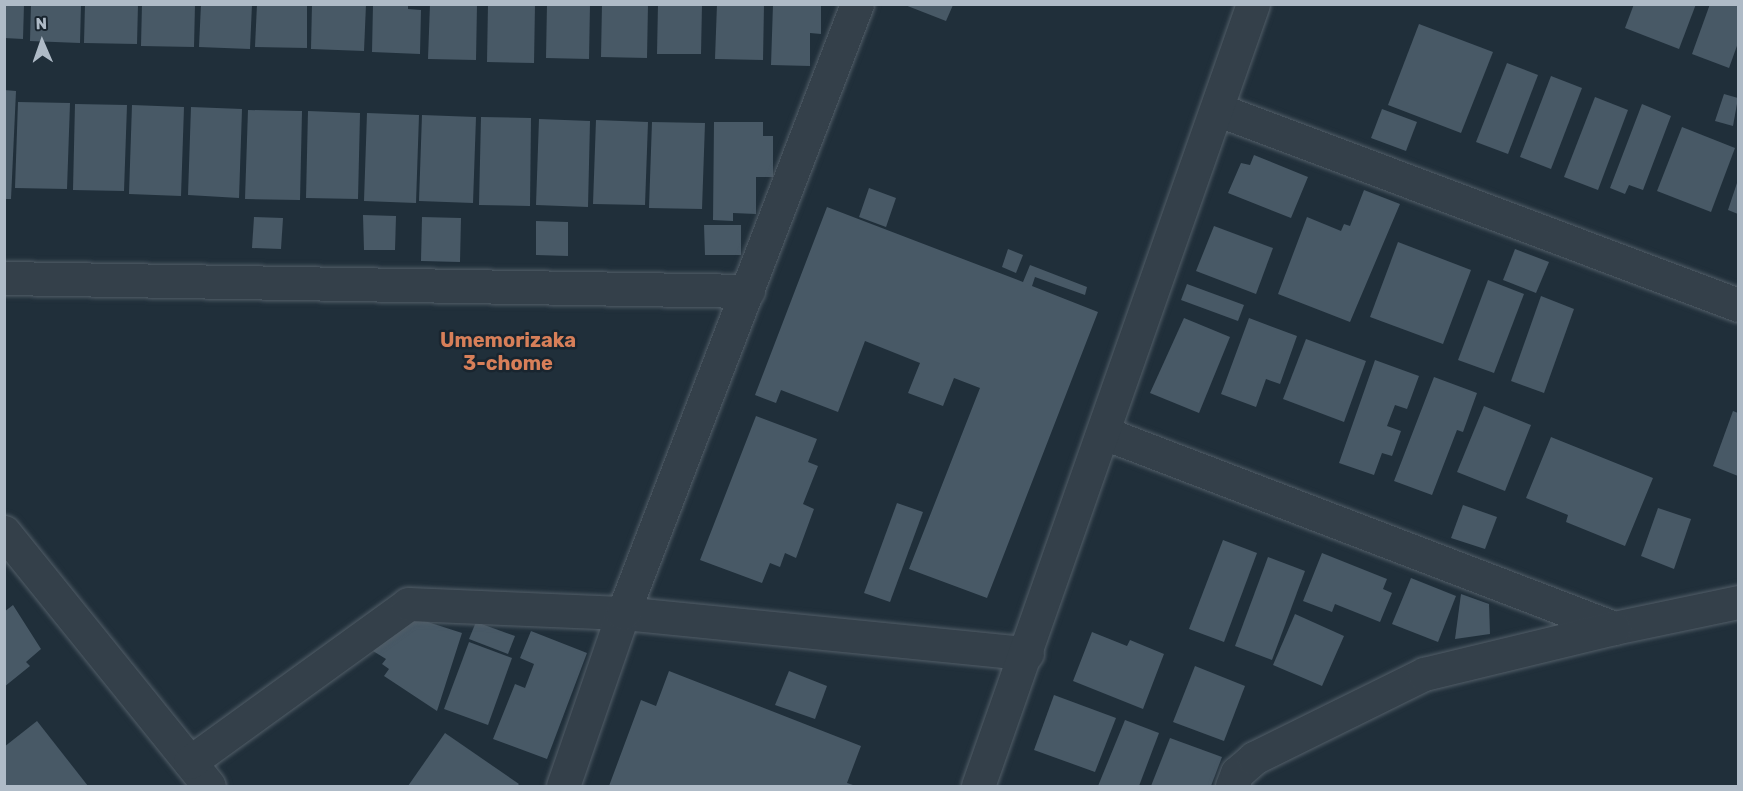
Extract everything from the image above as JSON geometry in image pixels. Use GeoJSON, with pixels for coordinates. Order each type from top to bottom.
{"type":"FeatureCollection","features":[{"type":"Feature","properties":{"kind":"street"},"geometry":{"type":"LineString","coordinates":[[563,786],[623,613],[857,4]]}},
{"type":"Feature","properties":{"kind":"street"},"geometry":{"type":"LineString","coordinates":[[978,786],[1219,110],[1253,4]]}},
{"type":"Feature","properties":{"kind":"street"},"geometry":{"type":"LineString","coordinates":[[1219,110],[1738,305]]}},
{"type":"Feature","properties":{"kind":"street"},"geometry":{"type":"LineString","coordinates":[[4,278],[748,291]]}},
{"type":"Feature","properties":{"kind":"street"},"geometry":{"type":"LineString","coordinates":[[1104,433],[1614,628]]}},
{"type":"Feature","properties":{"kind":"street"},"geometry":{"type":"LineString","coordinates":[[4,532],[200,774],[408,604],[623,613],[1027,653]]}},
{"type":"Feature","properties":{"kind":"street"},"geometry":{"type":"LineString","coordinates":[[1232,786],[1237,772],[1254,758],[1424,674],[1614,628],[1738,603]]}},
{"type":"Feature","properties":{"kind":"building"},"geometry":{"type":"Polygon","coordinates":[[[4,4],[24,4],[23,39],[4,38],[4,4]]]}},
{"type":"Feature","properties":{"kind":"building"},"geometry":{"type":"Polygon","coordinates":[[[31,4],[81,4],[80,43],[30,41],[31,4]]]}},
{"type":"Feature","properties":{"kind":"building"},"geometry":{"type":"Polygon","coordinates":[[[85,4],[138,4],[137,44],[84,43],[85,4]]]}},
{"type":"Feature","properties":{"kind":"building"},"geometry":{"type":"Polygon","coordinates":[[[142,4],[195,4],[194,47],[141,46],[142,4]]]}},
{"type":"Feature","properties":{"kind":"building"},"geometry":{"type":"Polygon","coordinates":[[[201,4],[252,4],[250,49],[199,47],[201,4]]]}},
{"type":"Feature","properties":{"kind":"building"},"geometry":{"type":"Polygon","coordinates":[[[257,4],[307,4],[307,48],[255,47],[257,4]]]}},
{"type":"Feature","properties":{"kind":"building"},"geometry":{"type":"Polygon","coordinates":[[[312,4],[366,4],[364,51],[311,49],[312,4]]]}},
{"type":"Feature","properties":{"kind":"building"},"geometry":{"type":"Polygon","coordinates":[[[373,4],[408,4],[408,9],[421,10],[420,54],[372,52],[373,4]]]}},
{"type":"Feature","properties":{"kind":"building"},"geometry":{"type":"Polygon","coordinates":[[[430,4],[477,4],[476,60],[428,59],[430,4]]]}},
{"type":"Feature","properties":{"kind":"building"},"geometry":{"type":"Polygon","coordinates":[[[488,4],[535,4],[534,63],[487,62],[488,4]]]}},
{"type":"Feature","properties":{"kind":"building"},"geometry":{"type":"Polygon","coordinates":[[[547,4],[590,4],[589,59],[546,58],[547,4]]]}},
{"type":"Feature","properties":{"kind":"building"},"geometry":{"type":"Polygon","coordinates":[[[602,4],[648,4],[647,58],[601,57],[602,4]]]}},
{"type":"Feature","properties":{"kind":"building"},"geometry":{"type":"Polygon","coordinates":[[[658,4],[702,4],[701,54],[657,54],[658,4]]]}},
{"type":"Feature","properties":{"kind":"building"},"geometry":{"type":"Polygon","coordinates":[[[717,4],[764,4],[763,60],[715,59],[717,4]]]}},
{"type":"Feature","properties":{"kind":"building"},"geometry":{"type":"Polygon","coordinates":[[[773,4],[821,4],[821,34],[810,33],[810,66],[771,65],[773,4]]]}},
{"type":"Feature","properties":{"kind":"building"},"geometry":{"type":"Polygon","coordinates":[[[1634,4],[1696,4],[1679,49],[1625,28],[1634,4]]]}},
{"type":"Feature","properties":{"kind":"building"},"geometry":{"type":"Polygon","coordinates":[[[1710,4],[1738,4],[1738,43],[1729,68],[1692,54],[1710,4]]]}},
{"type":"Feature","properties":{"kind":"building"},"geometry":{"type":"Polygon","coordinates":[[[905,5],[953,5],[946,21],[905,5]]]}},
{"type":"Feature","properties":{"kind":"building"},"geometry":{"type":"Polygon","coordinates":[[[1419,24],[1493,52],[1461,133],[1388,105],[1419,24]]]}},
{"type":"Feature","properties":{"kind":"building"},"geometry":{"type":"Polygon","coordinates":[[[1507,63],[1538,75],[1508,154],[1476,142],[1507,63]]]}},
{"type":"Feature","properties":{"kind":"building"},"geometry":{"type":"Polygon","coordinates":[[[1551,76],[1582,88],[1551,169],[1520,157],[1551,76]]]}},
{"type":"Feature","properties":{"kind":"building"},"geometry":{"type":"Polygon","coordinates":[[[4,90],[16,91],[11,199],[4,199],[4,90]]]}},
{"type":"Feature","properties":{"kind":"building"},"geometry":{"type":"Polygon","coordinates":[[[1724,94],[1738,98],[1733,126],[1715,121],[1724,94]]]}},
{"type":"Feature","properties":{"kind":"building"},"geometry":{"type":"Polygon","coordinates":[[[1595,97],[1628,110],[1598,190],[1564,177],[1595,97]]]}},
{"type":"Feature","properties":{"kind":"building"},"geometry":{"type":"Polygon","coordinates":[[[18,102],[70,103],[67,189],[15,188],[18,102]]]}},
{"type":"Feature","properties":{"kind":"building"},"geometry":{"type":"Polygon","coordinates":[[[75,104],[127,105],[124,191],[73,190],[75,104]]]}},
{"type":"Feature","properties":{"kind":"building"},"geometry":{"type":"Polygon","coordinates":[[[1642,104],[1671,116],[1643,190],[1629,185],[1625,194],[1610,188],[1642,104]]]}},
{"type":"Feature","properties":{"kind":"building"},"geometry":{"type":"Polygon","coordinates":[[[132,105],[184,107],[181,196],[129,194],[132,105]]]}},
{"type":"Feature","properties":{"kind":"building"},"geometry":{"type":"Polygon","coordinates":[[[191,107],[242,109],[239,198],[188,195],[191,107]]]}},
{"type":"Feature","properties":{"kind":"building"},"geometry":{"type":"Polygon","coordinates":[[[1382,109],[1417,122],[1406,151],[1371,138],[1382,109]]]}},
{"type":"Feature","properties":{"kind":"building"},"geometry":{"type":"Polygon","coordinates":[[[248,110],[302,111],[300,200],[245,199],[248,110]]]}},
{"type":"Feature","properties":{"kind":"building"},"geometry":{"type":"Polygon","coordinates":[[[308,111],[360,113],[358,199],[306,198],[308,111]]]}},
{"type":"Feature","properties":{"kind":"building"},"geometry":{"type":"Polygon","coordinates":[[[367,113],[419,115],[416,203],[364,201],[367,113]]]}},
{"type":"Feature","properties":{"kind":"building"},"geometry":{"type":"Polygon","coordinates":[[[422,115],[476,117],[473,203],[419,201],[422,115]]]}},
{"type":"Feature","properties":{"kind":"building"},"geometry":{"type":"Polygon","coordinates":[[[481,117],[531,118],[530,206],[479,205],[481,117]]]}},
{"type":"Feature","properties":{"kind":"building"},"geometry":{"type":"Polygon","coordinates":[[[539,119],[590,121],[588,207],[536,205],[539,119]]]}},
{"type":"Feature","properties":{"kind":"building"},"geometry":{"type":"Polygon","coordinates":[[[596,120],[648,122],[645,205],[593,204],[596,120]]]}},
{"type":"Feature","properties":{"kind":"building"},"geometry":{"type":"Polygon","coordinates":[[[652,122],[705,123],[702,209],[649,208],[652,122]]]}},
{"type":"Feature","properties":{"kind":"building"},"geometry":{"type":"Polygon","coordinates":[[[714,122],[763,122],[763,136],[773,136],[773,177],[756,177],[756,214],[733,213],[733,221],[713,220],[714,122]]]}},
{"type":"Feature","properties":{"kind":"building"},"geometry":{"type":"Polygon","coordinates":[[[1682,127],[1735,148],[1711,212],[1657,191],[1682,127]]]}},
{"type":"Feature","properties":{"kind":"building"},"geometry":{"type":"Polygon","coordinates":[[[1254,155],[1308,177],[1291,218],[1228,193],[1241,163],[1250,165],[1254,155]]]}},
{"type":"Feature","properties":{"kind":"building"},"geometry":{"type":"Polygon","coordinates":[[[1738,180],[1738,214],[1728,210],[1738,180]]]}},
{"type":"Feature","properties":{"kind":"building"},"geometry":{"type":"Polygon","coordinates":[[[869,188],[896,198],[886,227],[859,217],[869,188]]]}},
{"type":"Feature","properties":{"kind":"building"},"geometry":{"type":"Polygon","coordinates":[[[1364,190],[1400,204],[1350,322],[1278,294],[1307,217],[1341,231],[1344,224],[1350,226],[1364,190]]]}},
{"type":"Feature","properties":{"kind":"building"},"geometry":{"type":"Polygon","coordinates":[[[827,207],[1023,282],[1030,265],[1087,287],[1085,295],[1035,277],[1032,286],[1098,312],[987,598],[909,569],[980,388],[954,378],[943,406],[908,393],[920,363],[865,341],[838,412],[781,390],[776,403],[755,395],[827,207]]]}},
{"type":"Feature","properties":{"kind":"building"},"geometry":{"type":"Polygon","coordinates":[[[363,215],[396,216],[395,250],[364,250],[363,215]]]}},
{"type":"Feature","properties":{"kind":"building"},"geometry":{"type":"Polygon","coordinates":[[[254,217],[283,218],[281,249],[252,248],[254,217]]]}},
{"type":"Feature","properties":{"kind":"building"},"geometry":{"type":"Polygon","coordinates":[[[422,217],[461,218],[460,262],[421,261],[422,217]]]}},
{"type":"Feature","properties":{"kind":"building"},"geometry":{"type":"Polygon","coordinates":[[[536,221],[568,222],[568,256],[536,255],[536,221]]]}},
{"type":"Feature","properties":{"kind":"building"},"geometry":{"type":"Polygon","coordinates":[[[704,225],[741,225],[741,255],[705,255],[704,225]]]}},
{"type":"Feature","properties":{"kind":"building"},"geometry":{"type":"Polygon","coordinates":[[[1214,226],[1273,248],[1256,294],[1196,271],[1214,226]]]}},
{"type":"Feature","properties":{"kind":"building"},"geometry":{"type":"Polygon","coordinates":[[[1398,242],[1471,270],[1443,344],[1370,317],[1398,242]]]}},
{"type":"Feature","properties":{"kind":"building"},"geometry":{"type":"Polygon","coordinates":[[[1008,249],[1023,255],[1016,273],[1002,267],[1008,249]]]}},
{"type":"Feature","properties":{"kind":"building"},"geometry":{"type":"Polygon","coordinates":[[[1515,249],[1549,262],[1536,293],[1503,280],[1515,249]]]}},
{"type":"Feature","properties":{"kind":"building"},"geometry":{"type":"Polygon","coordinates":[[[1488,280],[1524,294],[1494,373],[1458,360],[1488,280]]]}},
{"type":"Feature","properties":{"kind":"building"},"geometry":{"type":"Polygon","coordinates":[[[1187,284],[1244,305],[1238,321],[1181,300],[1187,284]]]}},
{"type":"Feature","properties":{"kind":"building"},"geometry":{"type":"Polygon","coordinates":[[[1541,296],[1574,309],[1544,393],[1511,381],[1541,296]]]}},
{"type":"Feature","properties":{"kind":"building"},"geometry":{"type":"Polygon","coordinates":[[[1184,318],[1230,337],[1199,413],[1150,393],[1184,318]]]}},
{"type":"Feature","properties":{"kind":"building"},"geometry":{"type":"Polygon","coordinates":[[[1249,318],[1297,336],[1280,384],[1266,379],[1256,407],[1221,394],[1249,318]]]}},
{"type":"Feature","properties":{"kind":"building"},"geometry":{"type":"Polygon","coordinates":[[[1306,339],[1366,361],[1344,422],[1283,399],[1306,339]]]}},
{"type":"Feature","properties":{"kind":"building"},"geometry":{"type":"Polygon","coordinates":[[[1375,360],[1419,376],[1407,409],[1395,405],[1387,426],[1401,431],[1392,456],[1382,453],[1374,475],[1339,463],[1375,360]]]}},
{"type":"Feature","properties":{"kind":"building"},"geometry":{"type":"Polygon","coordinates":[[[1434,377],[1477,393],[1463,432],[1457,430],[1432,495],[1394,481],[1434,377]]]}},
{"type":"Feature","properties":{"kind":"building"},"geometry":{"type":"Polygon","coordinates":[[[1484,406],[1531,425],[1505,491],[1457,472],[1484,406]]]}},
{"type":"Feature","properties":{"kind":"building"},"geometry":{"type":"Polygon","coordinates":[[[1733,411],[1738,413],[1738,476],[1713,466],[1733,411]]]}},
{"type":"Feature","properties":{"kind":"building"},"geometry":{"type":"Polygon","coordinates":[[[756,416],[817,439],[808,462],[818,466],[803,504],[814,509],[796,558],[785,553],[780,567],[770,563],[762,583],[700,560],[756,416]]]}},
{"type":"Feature","properties":{"kind":"building"},"geometry":{"type":"Polygon","coordinates":[[[1551,437],[1653,478],[1625,546],[1566,522],[1568,515],[1526,498],[1551,437]]]}},
{"type":"Feature","properties":{"kind":"building"},"geometry":{"type":"Polygon","coordinates":[[[897,503],[923,512],[890,602],[864,593],[897,503]]]}},
{"type":"Feature","properties":{"kind":"building"},"geometry":{"type":"Polygon","coordinates":[[[1463,505],[1497,517],[1485,549],[1451,538],[1463,505]]]}},
{"type":"Feature","properties":{"kind":"building"},"geometry":{"type":"Polygon","coordinates":[[[1658,508],[1691,519],[1674,569],[1641,556],[1658,508]]]}},
{"type":"Feature","properties":{"kind":"building"},"geometry":{"type":"Polygon","coordinates":[[[1223,540],[1257,553],[1224,642],[1189,629],[1223,540]]]}},
{"type":"Feature","properties":{"kind":"building"},"geometry":{"type":"Polygon","coordinates":[[[1322,553],[1387,579],[1383,589],[1392,593],[1380,622],[1335,604],[1332,612],[1303,601],[1322,553]]]}},
{"type":"Feature","properties":{"kind":"building"},"geometry":{"type":"Polygon","coordinates":[[[1268,557],[1305,571],[1272,660],[1235,646],[1268,557]]]}},
{"type":"Feature","properties":{"kind":"building"},"geometry":{"type":"Polygon","coordinates":[[[1411,578],[1456,596],[1438,642],[1392,624],[1411,578]]]}},
{"type":"Feature","properties":{"kind":"building"},"geometry":{"type":"Polygon","coordinates":[[[1461,594],[1489,604],[1490,634],[1455,639],[1461,594]]]}},
{"type":"Feature","properties":{"kind":"building"},"geometry":{"type":"Polygon","coordinates":[[[13,605],[41,649],[26,662],[30,666],[4,687],[4,612],[13,605]]]}},
{"type":"Feature","properties":{"kind":"building"},"geometry":{"type":"Polygon","coordinates":[[[403,614],[462,633],[437,711],[384,676],[389,669],[382,664],[386,659],[373,651],[388,629],[396,634],[403,614]]]}},
{"type":"Feature","properties":{"kind":"building"},"geometry":{"type":"Polygon","coordinates":[[[1295,614],[1344,636],[1322,686],[1273,665],[1295,614]]]}},
{"type":"Feature","properties":{"kind":"building"},"geometry":{"type":"Polygon","coordinates":[[[476,622],[515,636],[508,654],[469,639],[476,622]]]}},
{"type":"Feature","properties":{"kind":"building"},"geometry":{"type":"Polygon","coordinates":[[[531,631],[587,653],[547,759],[493,739],[515,684],[525,688],[534,664],[520,658],[531,631]]]}},
{"type":"Feature","properties":{"kind":"building"},"geometry":{"type":"Polygon","coordinates":[[[1092,632],[1127,646],[1130,640],[1164,654],[1143,709],[1073,681],[1092,632]]]}},
{"type":"Feature","properties":{"kind":"building"},"geometry":{"type":"Polygon","coordinates":[[[469,642],[512,658],[488,725],[444,709],[469,642]]]}},
{"type":"Feature","properties":{"kind":"building"},"geometry":{"type":"Polygon","coordinates":[[[1195,666],[1245,686],[1224,741],[1173,722],[1195,666]]]}},
{"type":"Feature","properties":{"kind":"building"},"geometry":{"type":"Polygon","coordinates":[[[669,671],[861,746],[847,783],[856,786],[609,786],[641,700],[656,706],[669,671]]]}},
{"type":"Feature","properties":{"kind":"building"},"geometry":{"type":"Polygon","coordinates":[[[789,671],[827,686],[815,719],[775,705],[789,671]]]}},
{"type":"Feature","properties":{"kind":"building"},"geometry":{"type":"Polygon","coordinates":[[[1054,695],[1116,718],[1095,772],[1034,750],[1054,695]]]}},
{"type":"Feature","properties":{"kind":"building"},"geometry":{"type":"Polygon","coordinates":[[[1125,720],[1159,733],[1139,786],[1098,786],[1125,720]]]}},
{"type":"Feature","properties":{"kind":"building"},"geometry":{"type":"Polygon","coordinates":[[[37,721],[88,786],[4,786],[4,747],[37,721]]]}},
{"type":"Feature","properties":{"kind":"building"},"geometry":{"type":"Polygon","coordinates":[[[445,733],[519,784],[517,786],[408,786],[445,733]]]}},
{"type":"Feature","properties":{"kind":"building"},"geometry":{"type":"Polygon","coordinates":[[[1170,738],[1222,757],[1211,786],[1151,786],[1170,738]]]}},
{"type":"Feature","properties":{"kind":"district","name":"Umemorizaka 3-chome"},"geometry":{"type":"Point","coordinates":[508,352]}}]}
